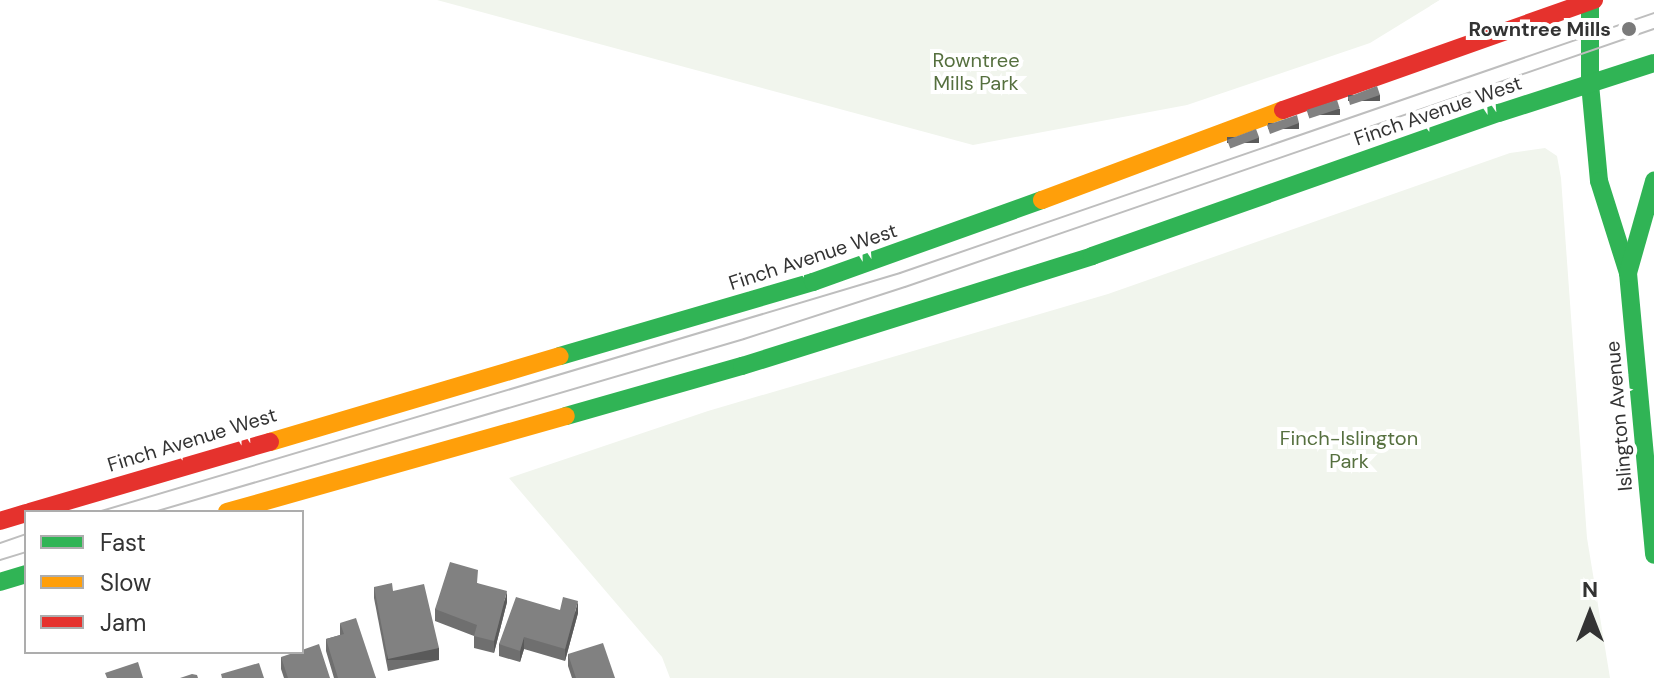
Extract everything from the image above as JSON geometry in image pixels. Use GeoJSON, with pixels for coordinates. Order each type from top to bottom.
{"type":"FeatureCollection","features":[{"type":"Feature","properties":{"kind":"main road","name":"Finch Avenue West"},"geometry":{"type":"LineString","coordinates":[[38,510],[813,282],[927,243],[1407,63],[1592,0]]}},
{"type":"Feature","properties":{"kind":"main road","name":"Islington Avenue"},"geometry":{"type":"LineString","coordinates":[[1592,0],[1590,84],[1599,181],[1628,273],[1654,555]]}},
{"type":"Feature","properties":{"kind":"main road","name":"Finch Avenue West"},"geometry":{"type":"LineString","coordinates":[[234,510],[742,366],[1061,266],[1499,113],[1654,63]]}},
{"type":"Feature","properties":{"kind":"main road","name":"Islington Avenue"},"geometry":{"type":"LineString","coordinates":[[1628,273],[1654,181]]}},
{"type":"Feature","properties":{"kind":"main road","name":"Finch Avenue West"},"geometry":{"type":"LineString","coordinates":[[0,521],[24,514]]}},
{"type":"Feature","properties":{"kind":"main road"},"geometry":{"type":"LineString","coordinates":[[0,582],[24,575]]}},
{"type":"Feature","properties":{"kind":"green space","name":"Rowntree Mills Park"},"geometry":{"type":"Polygon","coordinates":[[[437,0],[1440,0],[1370,43],[1187,105],[973,145],[437,0]]]}},
{"type":"Feature","properties":{"kind":"green space","name":"Finch-Islington Park"},"geometry":{"type":"Polygon","coordinates":[[[1545,148],[1557,156],[1561,178],[1587,538],[1610,678],[670,678],[662,657],[509,478],[708,411],[1108,294],[1510,153],[1545,148]]]}},
{"type":"Feature","properties":{"kind":"pier"},"geometry":{"type":"Polygon","coordinates":[[[1440,0],[1654,0],[1654,67],[1618,53],[1430,6],[1440,0]]]}},
{"type":"Feature","properties":{"kind":"building"},"geometry":{"type":"Polygon","coordinates":[[[1377,86],[1380,95],[1350,105],[1348,97],[1377,86]]]}},
{"type":"Feature","properties":{"kind":"building"},"geometry":{"type":"Polygon","coordinates":[[[1337,100],[1340,109],[1309,118],[1307,110],[1337,100]]]}},
{"type":"Feature","properties":{"kind":"building"},"geometry":{"type":"Polygon","coordinates":[[[1297,115],[1299,123],[1270,134],[1267,125],[1297,115]]]}},
{"type":"Feature","properties":{"kind":"building"},"geometry":{"type":"Polygon","coordinates":[[[1256,129],[1259,137],[1230,149],[1227,140],[1256,129]]]}},
{"type":"Feature","properties":{"kind":"building"},"geometry":{"type":"Polygon","coordinates":[[[450,562],[478,570],[477,583],[507,591],[494,641],[474,636],[477,625],[435,609],[450,562]]]}},
{"type":"Feature","properties":{"kind":"building"},"geometry":{"type":"Polygon","coordinates":[[[392,583],[393,591],[424,584],[439,648],[388,659],[374,587],[392,583]]]}},
{"type":"Feature","properties":{"kind":"building"},"geometry":{"type":"Polygon","coordinates":[[[516,597],[560,610],[563,597],[578,601],[565,649],[524,637],[520,651],[499,644],[516,597]]]}},
{"type":"Feature","properties":{"kind":"building"},"geometry":{"type":"Polygon","coordinates":[[[356,618],[376,678],[338,678],[326,639],[344,634],[340,623],[356,618]]]}},
{"type":"Feature","properties":{"kind":"building"},"geometry":{"type":"Polygon","coordinates":[[[603,643],[615,678],[576,678],[568,654],[603,643]]]}},
{"type":"Feature","properties":{"kind":"building"},"geometry":{"type":"Polygon","coordinates":[[[319,644],[330,678],[288,678],[281,657],[304,654],[304,649],[319,644]]]}},
{"type":"Feature","properties":{"kind":"building"},"geometry":{"type":"Polygon","coordinates":[[[138,662],[143,678],[107,678],[105,673],[138,662]]]}},
{"type":"Feature","properties":{"kind":"building"},"geometry":{"type":"Polygon","coordinates":[[[259,663],[264,678],[222,678],[221,674],[259,663]]]}},
{"type":"Feature","properties":{"kind":"building"},"geometry":{"type":"Polygon","coordinates":[[[192,674],[198,678],[180,678],[192,674]]]}},
{"type":"Feature","properties":{"kind":"tram line"},"geometry":{"type":"LineString","coordinates":[[105,510],[900,273],[1654,13]]}},
{"type":"Feature","properties":{"kind":"tram line"},"geometry":{"type":"LineString","coordinates":[[161,510],[744,339],[905,287],[1654,29]]}},
{"type":"Feature","properties":{"kind":"tram line"},"geometry":{"type":"LineString","coordinates":[[0,543],[24,535]]}},
{"type":"Feature","properties":{"kind":"tram line"},"geometry":{"type":"LineString","coordinates":[[0,560],[24,553]]}},
{"type":"Feature","properties":{"kind":"traffic: fast"},"geometry":{"type":"LineString","coordinates":[[1590,0],[1590,84],[1599,181],[1628,273],[1654,555]]}},
{"type":"Feature","properties":{"kind":"traffic: fast"},"geometry":{"type":"LineString","coordinates":[[566,416],[742,366],[1092,256],[1499,113],[1654,63]]}},
{"type":"Feature","properties":{"kind":"traffic: fast"},"geometry":{"type":"LineString","coordinates":[[1628,273],[1654,181]]}},
{"type":"Feature","properties":{"kind":"traffic: fast"},"geometry":{"type":"LineString","coordinates":[[560,356],[813,282],[1042,200]]}},
{"type":"Feature","properties":{"kind":"traffic: fast"},"geometry":{"type":"LineString","coordinates":[[0,582],[24,575]]}},
{"type":"Feature","properties":{"kind":"traffic: slow"},"geometry":{"type":"LineString","coordinates":[[1042,200],[1283,110]]}},
{"type":"Feature","properties":{"kind":"traffic: slow"},"geometry":{"type":"LineString","coordinates":[[270,442],[560,356]]}},
{"type":"Feature","properties":{"kind":"traffic: slow"},"geometry":{"type":"LineString","coordinates":[[234,510],[566,416]]}},
{"type":"Feature","properties":{"kind":"traffic: jam"},"geometry":{"type":"LineString","coordinates":[[1283,110],[1594,0]]}},
{"type":"Feature","properties":{"kind":"traffic: jam"},"geometry":{"type":"LineString","coordinates":[[37,510],[270,442]]}},
{"type":"Feature","properties":{"kind":"traffic: jam"},"geometry":{"type":"LineString","coordinates":[[0,521],[24,514]]}},
{"type":"Feature","properties":{"kind":"place","name":"Rowntree Mills"},"geometry":{"type":"Point","coordinates":[1629,29]}}]}
